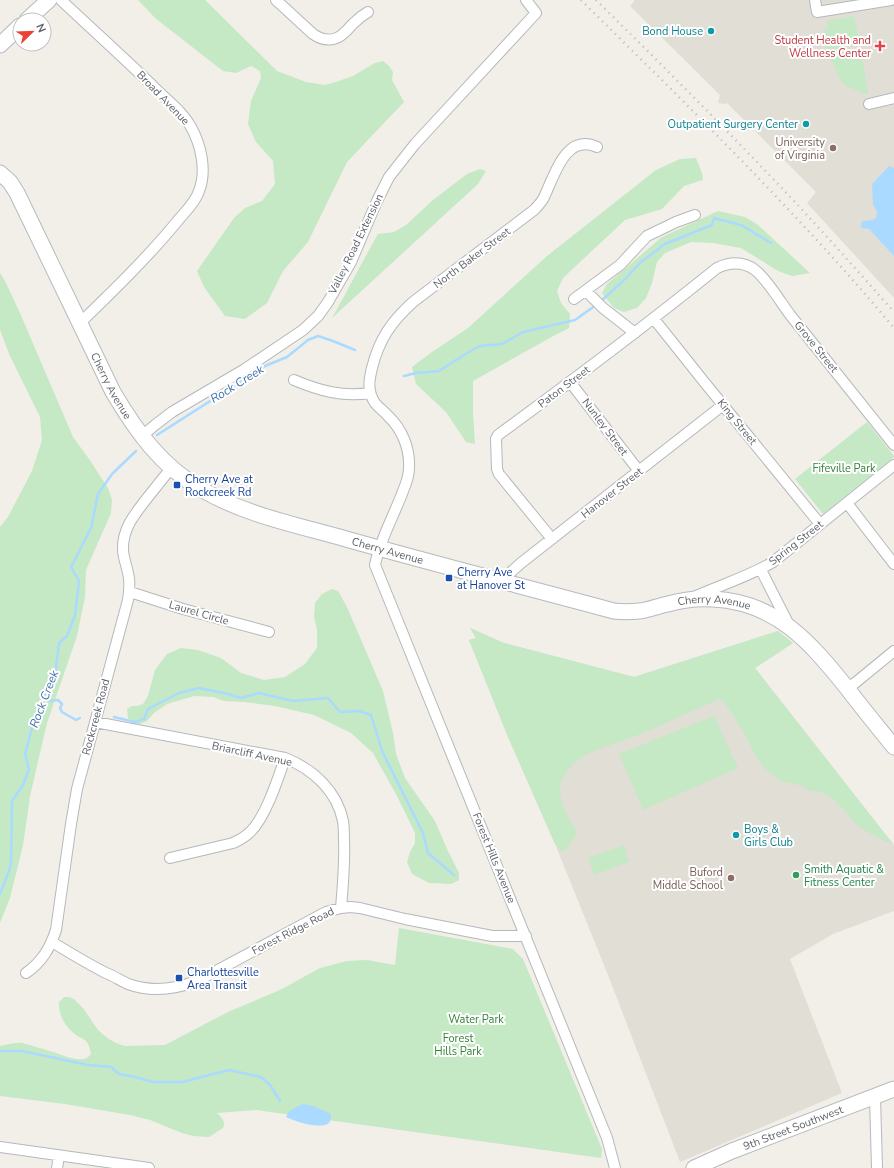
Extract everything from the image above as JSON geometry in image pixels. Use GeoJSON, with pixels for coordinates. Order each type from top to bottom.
{"type":"FeatureCollection","features":[{"type":"Feature","properties":{"kind":"street"},"geometry":{"type":"LineString","coordinates":[[36,12],[49,0]]}},
{"type":"Feature","properties":{"kind":"street","name":"Broad Avenue"},"geometry":{"type":"LineString","coordinates":[[61,0],[183,115],[197,140],[202,163],[201,186],[191,204],[154,248],[80,323]]}},
{"type":"Feature","properties":{"kind":"street"},"geometry":{"type":"LineString","coordinates":[[276,0],[313,34],[326,40],[333,40],[339,37],[345,33],[354,22],[368,12]]}},
{"type":"Feature","properties":{"kind":"street","name":"Valley Road Extension"},"geometry":{"type":"LineString","coordinates":[[142,436],[155,424],[172,412],[245,369],[303,330],[318,316],[328,302],[350,262],[389,177],[415,144],[536,13],[526,0]]}},
{"type":"Feature","properties":{"kind":"street"},"geometry":{"type":"LineString","coordinates":[[815,0],[817,12],[891,0]]}},
{"type":"Feature","properties":{"kind":"street"},"geometry":{"type":"LineString","coordinates":[[0,45],[12,34]]}},
{"type":"Feature","properties":{"kind":"street"},"geometry":{"type":"LineString","coordinates":[[869,104],[894,98]]}},
{"type":"Feature","properties":{"kind":"street","name":"North Baker Street"},"geometry":{"type":"LineString","coordinates":[[370,393],[369,382],[374,357],[385,334],[400,314],[413,302],[534,210],[545,196],[558,166],[572,148],[584,144],[591,144],[597,147]]}},
{"type":"Feature","properties":{"kind":"street","name":"Cherry Avenue"},"geometry":{"type":"LineString","coordinates":[[0,173],[10,182],[17,193],[113,392],[126,414],[152,448],[172,467],[201,489],[243,509],[379,548],[614,611],[639,611],[686,600],[713,599],[743,604],[762,610],[798,633],[847,688],[894,747]]}},
{"type":"Feature","properties":{"kind":"street"},"geometry":{"type":"LineString","coordinates":[[574,299],[620,265],[647,236],[676,222],[695,215]]}},
{"type":"Feature","properties":{"kind":"street","name":"Paton Street"},"geometry":{"type":"LineString","coordinates":[[552,539],[499,474],[497,469],[496,439],[498,435],[654,319],[717,268],[729,264]]}},
{"type":"Feature","properties":{"kind":"street","name":"Grove Street"},"geometry":{"type":"LineString","coordinates":[[729,264],[742,264],[756,270],[894,445]]}},
{"type":"Feature","properties":{"kind":"street"},"geometry":{"type":"LineString","coordinates":[[586,291],[603,308],[635,333]]}},
{"type":"Feature","properties":{"kind":"street","name":"King Street"},"geometry":{"type":"LineString","coordinates":[[654,319],[820,524]]}},
{"type":"Feature","properties":{"kind":"street"},"geometry":{"type":"LineString","coordinates":[[294,380],[307,386],[340,395],[370,393]]}},
{"type":"Feature","properties":{"kind":"street","name":"Nunley Street"},"geometry":{"type":"LineString","coordinates":[[570,382],[639,471]]}},
{"type":"Feature","properties":{"kind":"street","name":"Forest Hills Avenue"},"geometry":{"type":"LineString","coordinates":[[370,393],[374,402],[396,424],[402,434],[409,455],[410,467],[398,506],[379,548],[375,565],[607,1138],[615,1167]]}},
{"type":"Feature","properties":{"kind":"street","name":"Hanover Street"},"geometry":{"type":"LineString","coordinates":[[501,581],[521,563],[723,405]]}},
{"type":"Feature","properties":{"kind":"street","name":"Spring Street"},"geometry":{"type":"LineString","coordinates":[[686,600],[715,587],[761,570],[894,465]]}},
{"type":"Feature","properties":{"kind":"street","name":"Rockcreek Road"},"geometry":{"type":"LineString","coordinates":[[26,973],[40,961],[47,952],[56,930],[77,789],[130,592],[129,578],[123,550],[127,527],[132,517],[172,467]]}},
{"type":"Feature","properties":{"kind":"street"},"geometry":{"type":"LineString","coordinates":[[847,503],[894,564]]}},
{"type":"Feature","properties":{"kind":"street"},"geometry":{"type":"LineString","coordinates":[[761,570],[789,626]]}},
{"type":"Feature","properties":{"kind":"street","name":"Laurel Circle"},"geometry":{"type":"LineString","coordinates":[[130,592],[183,609],[269,632]]}},
{"type":"Feature","properties":{"kind":"street"},"geometry":{"type":"LineString","coordinates":[[847,688],[894,651]]}},
{"type":"Feature","properties":{"kind":"street","name":"Briarcliff Avenue"},"geometry":{"type":"LineString","coordinates":[[95,722],[285,758],[304,767],[317,776],[332,794],[344,824],[344,875],[341,908]]}},
{"type":"Feature","properties":{"kind":"street"},"geometry":{"type":"LineString","coordinates":[[170,858],[233,843],[250,833],[266,807],[285,758]]}},
{"type":"Feature","properties":{"kind":"street","name":"Forest Ridge Road"},"geometry":{"type":"LineString","coordinates":[[52,942],[129,984],[148,988],[167,989],[191,984],[326,912],[341,908],[360,908],[405,919],[492,936],[526,936]]}},
{"type":"Feature","properties":{"kind":"street","name":"9th Street Southwest"},"geometry":{"type":"LineString","coordinates":[[694,1168],[732,1151],[894,1090]]}},
{"type":"Feature","properties":{"kind":"street"},"geometry":{"type":"LineString","coordinates":[[875,1097],[877,1168]]}},
{"type":"Feature","properties":{"kind":"street"},"geometry":{"type":"LineString","coordinates":[[0,1147],[149,1168]]}},
{"type":"Feature","properties":{"kind":"street"},"geometry":{"type":"LineString","coordinates":[[57,1168],[58,1156]]}},
{"type":"Feature","properties":{"kind":"street"},"geometry":{"type":"LineString","coordinates":[[615,1167],[626,1168]]}},
{"type":"Feature","properties":{"kind":"shaded area","name":"University of Virginia"},"geometry":{"type":"Polygon","coordinates":[[[635,0],[894,0],[894,298],[807,203],[816,192],[727,103],[718,103],[720,95],[630,6],[635,0]]]}},
{"type":"Feature","properties":{"kind":"shaded area","name":"Buford Middle School"},"geometry":{"type":"Polygon","coordinates":[[[470,628],[504,643],[634,677],[778,631],[793,643],[755,668],[894,845],[894,911],[833,934],[790,959],[842,1093],[680,1162],[608,975],[551,834],[508,737],[469,640],[476,638],[470,628]]]}},
{"type":"Feature","properties":{"kind":"green space"},"geometry":{"type":"Polygon","coordinates":[[[138,0],[205,0],[277,71],[306,82],[325,85],[336,82],[353,76],[375,63],[383,61],[393,72],[392,80],[404,102],[347,162],[308,242],[283,271],[267,303],[245,319],[225,316],[204,287],[197,271],[234,218],[245,208],[262,201],[275,184],[273,161],[256,142],[248,124],[251,101],[261,78],[260,71],[251,66],[236,73],[223,71],[155,18],[138,0]]]}},
{"type":"Feature","properties":{"kind":"green space"},"geometry":{"type":"Polygon","coordinates":[[[854,16],[860,44],[837,48],[838,54],[861,51],[868,95],[846,86],[841,81],[827,50],[824,30],[828,29],[827,21],[854,16]]]}},
{"type":"Feature","properties":{"kind":"green space"},"geometry":{"type":"Polygon","coordinates":[[[696,158],[703,180],[684,186],[662,209],[625,220],[563,278],[557,291],[561,303],[570,314],[569,328],[473,381],[475,444],[466,442],[446,412],[416,384],[412,367],[468,328],[547,256],[656,170],[680,159],[696,158]]]}},
{"type":"Feature","properties":{"kind":"green space"},"geometry":{"type":"Polygon","coordinates":[[[480,169],[486,171],[478,184],[332,318],[378,234],[394,232],[406,225],[433,200],[467,174],[480,169]]]}},
{"type":"Feature","properties":{"kind":"green space"},"geometry":{"type":"Polygon","coordinates":[[[718,211],[745,217],[757,224],[810,273],[792,276],[778,271],[741,248],[713,243],[691,242],[665,253],[657,262],[652,283],[646,298],[637,308],[624,312],[614,308],[602,293],[607,284],[662,237],[718,211]]]}},
{"type":"Feature","properties":{"kind":"green space"},"geometry":{"type":"Polygon","coordinates":[[[0,273],[20,313],[73,437],[108,488],[112,500],[111,513],[86,570],[85,597],[77,636],[47,723],[30,796],[23,845],[10,898],[0,923],[0,527],[8,517],[32,471],[42,440],[40,417],[10,356],[0,330],[0,273]]]}},
{"type":"Feature","properties":{"kind":"green space","name":"Fifeville Park"},"geometry":{"type":"Polygon","coordinates":[[[867,422],[894,457],[823,514],[795,479],[867,422]]]}},
{"type":"Feature","properties":{"kind":"green space"},"geometry":{"type":"Polygon","coordinates":[[[332,589],[338,591],[347,607],[383,691],[393,733],[396,754],[405,778],[435,821],[459,873],[459,880],[451,884],[429,883],[412,874],[407,862],[415,843],[415,833],[397,796],[373,753],[351,733],[314,715],[275,706],[224,701],[213,697],[194,696],[167,704],[154,713],[147,721],[138,725],[133,724],[128,718],[127,709],[132,706],[143,704],[148,696],[155,670],[167,654],[181,648],[198,650],[221,658],[241,673],[264,680],[285,677],[305,664],[317,648],[317,630],[314,616],[315,603],[322,594],[332,589]]]}},
{"type":"Feature","properties":{"kind":"green space"},"geometry":{"type":"Polygon","coordinates":[[[470,628],[504,643],[634,677],[778,631],[793,643],[755,668],[893,844],[876,837],[860,827],[832,798],[818,791],[809,791],[803,786],[781,781],[765,769],[758,760],[743,731],[723,700],[717,700],[644,733],[590,753],[574,764],[563,777],[560,785],[560,795],[563,806],[577,831],[577,834],[566,850],[562,852],[554,842],[508,737],[469,640],[476,638],[470,628]]]}},
{"type":"Feature","properties":{"kind":"green space"},"geometry":{"type":"Polygon","coordinates":[[[714,716],[738,768],[643,810],[619,754],[714,716]]]}},
{"type":"Feature","properties":{"kind":"green space"},"geometry":{"type":"Polygon","coordinates":[[[624,845],[629,862],[594,875],[588,858],[624,845]]]}},
{"type":"Feature","properties":{"kind":"green space","name":"Forest Hills Park"},"geometry":{"type":"Polygon","coordinates":[[[399,928],[513,949],[523,959],[602,1149],[601,1158],[256,1110],[217,1113],[223,1121],[223,1128],[209,1137],[193,1136],[150,1120],[130,1115],[65,1104],[0,1096],[0,1046],[22,1043],[74,1059],[84,1059],[91,1054],[87,1042],[72,1032],[61,1016],[59,1002],[64,997],[74,999],[83,1008],[98,1030],[107,1038],[116,1043],[125,1046],[165,1045],[228,1012],[280,990],[320,968],[347,961],[367,960],[395,965],[399,928]]]}},
{"type":"Feature","properties":{"kind":"water"},"geometry":{"type":"Polygon","coordinates":[[[889,166],[894,168],[894,256],[869,229],[861,228],[862,221],[876,218],[877,212],[873,204],[872,184],[889,166]]]}},
{"type":"Feature","properties":{"kind":"water"},"geometry":{"type":"Polygon","coordinates":[[[303,1104],[313,1106],[331,1114],[331,1120],[329,1123],[320,1126],[301,1123],[286,1117],[289,1111],[303,1104]]]}},
{"type":"Feature","properties":{"kind":"waterway"},"geometry":{"type":"LineString","coordinates":[[600,302],[641,262],[665,244],[712,225],[714,218],[741,225],[771,243]]}},
{"type":"Feature","properties":{"kind":"waterway"},"geometry":{"type":"LineString","coordinates":[[404,376],[416,373],[439,371],[480,346],[502,344],[523,332],[575,320],[596,305]]}},
{"type":"Feature","properties":{"kind":"waterway","name":"Rock Creek"},"geometry":{"type":"LineString","coordinates":[[157,435],[265,366],[287,357],[308,340],[318,336],[355,350]]}},
{"type":"Feature","properties":{"kind":"waterway","name":"Rock Creek"},"geometry":{"type":"LineString","coordinates":[[0,894],[11,864],[12,801],[23,785],[29,769],[25,754],[37,710],[55,675],[59,643],[67,636],[75,615],[79,581],[71,567],[91,528],[98,494],[112,474],[136,451]]}},
{"type":"Feature","properties":{"kind":"waterway"},"geometry":{"type":"LineString","coordinates":[[114,717],[135,722],[144,719],[148,709],[179,693],[199,688],[241,698],[259,693],[293,701],[328,698],[340,712],[360,711],[371,715],[382,751],[423,833],[428,853],[454,875]]}},
{"type":"Feature","properties":{"kind":"waterway"},"geometry":{"type":"LineString","coordinates":[[43,699],[50,701],[58,700],[62,704],[60,708],[62,712],[76,720],[80,718]]}},
{"type":"Feature","properties":{"kind":"waterway"},"geometry":{"type":"LineString","coordinates":[[0,1051],[22,1051],[88,1065],[111,1067],[119,1074],[153,1082],[182,1082],[229,1070],[261,1077],[270,1085],[280,1101]]}},
{"type":"Feature","properties":{"kind":"railway"},"geometry":{"type":"LineString","coordinates":[[581,0],[781,201],[894,328]]}},
{"type":"Feature","properties":{"kind":"railway"},"geometry":{"type":"LineString","coordinates":[[596,0],[687,90],[776,182],[894,312]]}},
{"type":"Feature","properties":{"kind":"place","name":"Bond House"},"geometry":{"type":"Point","coordinates":[711,31]}},
{"type":"Feature","properties":{"kind":"place","name":"Student Health and Wellness Center"},"geometry":{"type":"Point","coordinates":[880,46]}},
{"type":"Feature","properties":{"kind":"place","name":"Outpatient Surgery Center"},"geometry":{"type":"Point","coordinates":[806,124]}},
{"type":"Feature","properties":{"kind":"place","name":"University of Virginia"},"geometry":{"type":"Point","coordinates":[833,148]}},
{"type":"Feature","properties":{"kind":"place","name":"Cherry Ave at Rockcreek Rd"},"geometry":{"type":"Point","coordinates":[177,485]}},
{"type":"Feature","properties":{"kind":"place","name":"Cherry Ave at Hanover St"},"geometry":{"type":"Point","coordinates":[449,578]}},
{"type":"Feature","properties":{"kind":"place","name":"Boys & Girls Club"},"geometry":{"type":"Point","coordinates":[736,835]}},
{"type":"Feature","properties":{"kind":"place","name":"Smith Aquatic & Fitness Center"},"geometry":{"type":"Point","coordinates":[796,875]}},
{"type":"Feature","properties":{"kind":"place","name":"Buford Middle School"},"geometry":{"type":"Point","coordinates":[731,878]}},
{"type":"Feature","properties":{"kind":"place","name":"Charlottesville Area Transit"},"geometry":{"type":"Point","coordinates":[179,978]}},
{"type":"Feature","properties":{"kind":"park label","name":"Water Park"},"geometry":{"type":"Point","coordinates":[476,1019]}}]}
